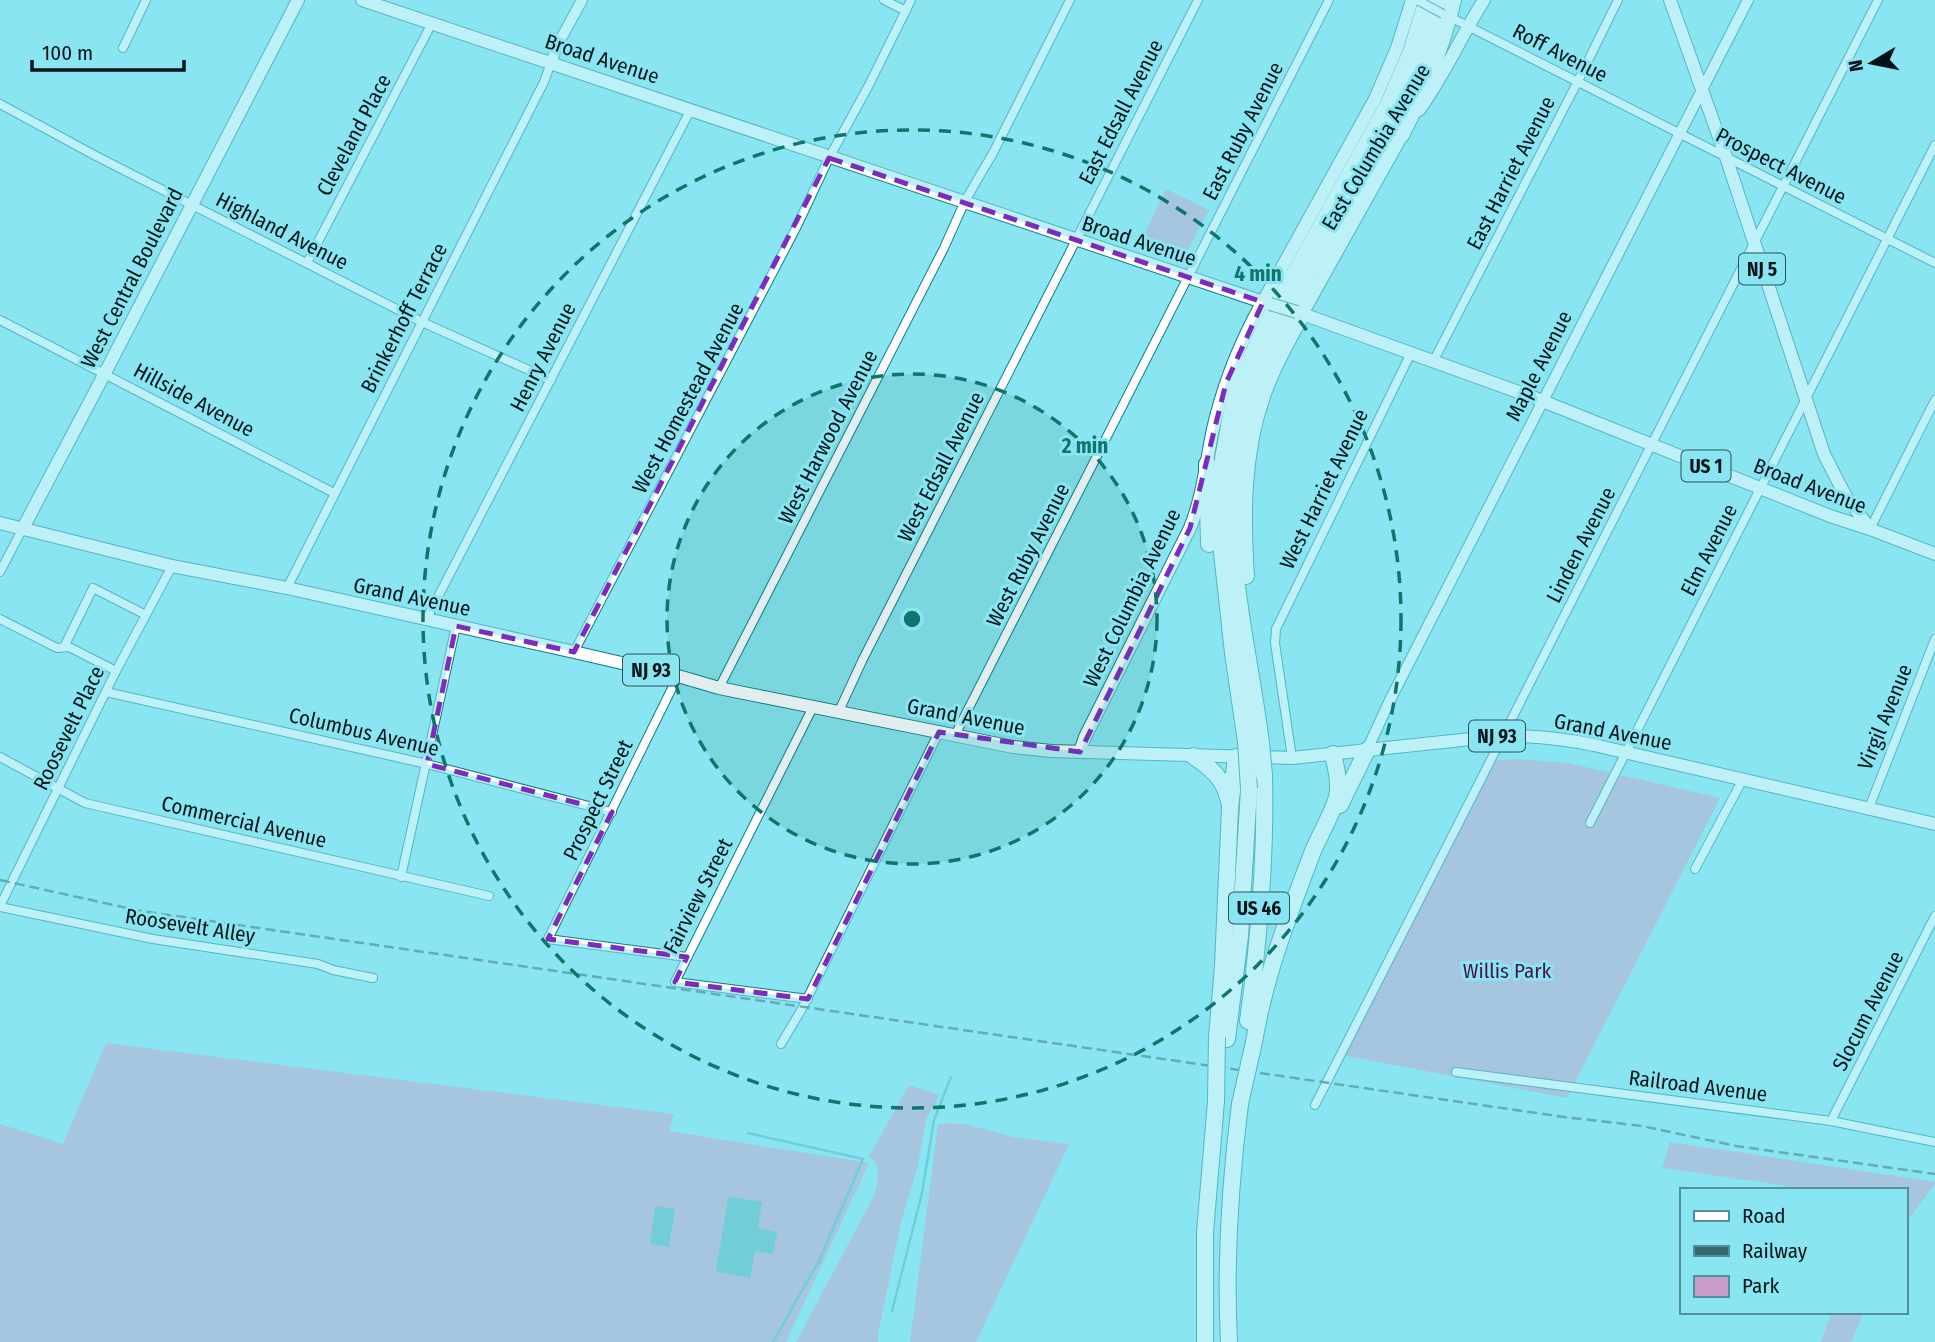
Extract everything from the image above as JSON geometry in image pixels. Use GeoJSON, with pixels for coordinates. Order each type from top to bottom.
{"type":"FeatureCollection","features":[{"type":"Feature","properties":{"kind":"highway","name":"US 46"},"geometry":{"type":"LineString","coordinates":[[1250,1042],[1264,775],[1233,653],[1221,553],[1219,505],[1223,452],[1236,397],[1248,362],[1389,103],[1410,52],[1419,0]]}},
{"type":"Feature","properties":{"kind":"highway"},"geometry":{"type":"LineString","coordinates":[[1401,135],[1431,71],[1444,10],[1453,0]]}},
{"type":"Feature","properties":{"kind":"highway","name":"US 46"},"geometry":{"type":"LineString","coordinates":[[1222,1038],[1241,927],[1254,743],[1246,638],[1233,551],[1231,515],[1234,460],[1246,407],[1273,339],[1381,146],[1444,10]]}},
{"type":"Feature","properties":{"kind":"highway"},"geometry":{"type":"LineString","coordinates":[[1246,638],[1245,498],[1251,436],[1268,379],[1300,313]]}},
{"type":"Feature","properties":{"kind":"highway"},"geometry":{"type":"LineString","coordinates":[[1208,464],[1210,546],[1233,653]]}},
{"type":"Feature","properties":{"kind":"highway"},"geometry":{"type":"LineString","coordinates":[[1309,862],[1367,750]]}},
{"type":"Feature","properties":{"kind":"highway"},"geometry":{"type":"LineString","coordinates":[[1229,1342],[1229,1220],[1240,1104],[1250,1042],[1269,973],[1320,832],[1337,796],[1338,781],[1333,754]]}},
{"type":"Feature","properties":{"kind":"highway"},"geometry":{"type":"LineString","coordinates":[[1192,756],[1220,778],[1227,792],[1230,808]]}},
{"type":"Feature","properties":{"kind":"highway"},"geometry":{"type":"LineString","coordinates":[[1205,1342],[1206,1223],[1222,1038],[1230,808],[1236,757]]}},
{"type":"Feature","properties":{"kind":"main road","name":"West Central Boulevard"},"geometry":{"type":"LineString","coordinates":[[23,528],[298,0]]}},
{"type":"Feature","properties":{"kind":"main road","name":"Broad Avenue"},"geometry":{"type":"LineString","coordinates":[[362,0],[1434,360],[1830,516],[1935,554]]}},
{"type":"Feature","properties":{"kind":"main road","name":"West Columbia Avenue"},"geometry":{"type":"LineString","coordinates":[[1080,752],[1083,741],[1190,528],[1208,464],[1216,415],[1243,340],[1266,303],[1375,99],[1419,0]]}},
{"type":"Feature","properties":{"kind":"main road","name":"East Columbia Avenue"},"geometry":{"type":"LineString","coordinates":[[1300,313],[1401,135],[1430,95],[1484,0]]}},
{"type":"Feature","properties":{"kind":"main road","name":"NJ 5"},"geometry":{"type":"LineString","coordinates":[[1670,0],[1726,157],[1824,454],[1836,479],[1870,529]]}},
{"type":"Feature","properties":{"kind":"main road","name":"Grand Avenue"},"geometry":{"type":"LineString","coordinates":[[0,523],[172,566],[287,588],[574,652],[719,688],[1026,748],[1292,758],[1503,736],[1562,739],[1935,824]]}},
{"type":"Feature","properties":{"kind":"street"},"geometry":{"type":"LineString","coordinates":[[123,48],[146,0]]}},
{"type":"Feature","properties":{"kind":"street"},"geometry":{"type":"LineString","coordinates":[[551,63],[557,46],[582,0]]}},
{"type":"Feature","properties":{"kind":"street"},"geometry":{"type":"LineString","coordinates":[[884,0],[906,11]]}},
{"type":"Feature","properties":{"kind":"street","name":"West Homestead Avenue"},"geometry":{"type":"LineString","coordinates":[[574,652],[793,235],[829,158],[911,0]]}},
{"type":"Feature","properties":{"kind":"street","name":"West Harwood Avenue"},"geometry":{"type":"LineString","coordinates":[[719,688],[944,248],[965,201],[1000,141],[1070,0]]}},
{"type":"Feature","properties":{"kind":"street","name":"East Edsall Avenue"},"geometry":{"type":"LineString","coordinates":[[1076,240],[1198,0]]}},
{"type":"Feature","properties":{"kind":"street","name":"East Ruby Avenue"},"geometry":{"type":"LineString","coordinates":[[1187,277],[1329,0]]}},
{"type":"Feature","properties":{"kind":"street","name":"Roff Avenue"},"geometry":{"type":"LineString","coordinates":[[1419,0],[1444,10],[1467,26],[1612,99]]}},
{"type":"Feature","properties":{"kind":"street","name":"East Harriet Avenue"},"geometry":{"type":"LineString","coordinates":[[1434,360],[1618,0]]}},
{"type":"Feature","properties":{"kind":"street","name":"Maple Avenue"},"geometry":{"type":"LineString","coordinates":[[1367,750],[1396,688],[1748,0]]}},
{"type":"Feature","properties":{"kind":"street","name":"Linden Avenue"},"geometry":{"type":"LineString","coordinates":[[1315,1105],[1878,0]]}},
{"type":"Feature","properties":{"kind":"street","name":"Cleveland Place"},"geometry":{"type":"LineString","coordinates":[[307,262],[432,23]]}},
{"type":"Feature","properties":{"kind":"street","name":"Brinkerhoff Terrace"},"geometry":{"type":"LineString","coordinates":[[287,588],[544,82],[551,63]]}},
{"type":"Feature","properties":{"kind":"street","name":"Prospect Avenue"},"geometry":{"type":"LineString","coordinates":[[1612,99],[1935,263]]}},
{"type":"Feature","properties":{"kind":"street","name":"Highland Avenue"},"geometry":{"type":"LineString","coordinates":[[0,104],[422,323],[551,380]]}},
{"type":"Feature","properties":{"kind":"street","name":"Henry Avenue"},"geometry":{"type":"LineString","coordinates":[[426,620],[691,109]]}},
{"type":"Feature","properties":{"kind":"street","name":"Elm Avenue"},"geometry":{"type":"LineString","coordinates":[[1590,822],[1935,145]]}},
{"type":"Feature","properties":{"kind":"street","name":"West Edsall Avenue"},"geometry":{"type":"LineString","coordinates":[[839,711],[1076,240]]}},
{"type":"Feature","properties":{"kind":"street","name":"West Ruby Avenue"},"geometry":{"type":"LineString","coordinates":[[956,736],[1187,277]]}},
{"type":"Feature","properties":{"kind":"street","name":"Hillside Avenue"},"geometry":{"type":"LineString","coordinates":[[0,320],[334,493]]}},
{"type":"Feature","properties":{"kind":"street","name":"West Harriet Avenue"},"geometry":{"type":"LineString","coordinates":[[1292,758],[1275,643],[1277,625],[1410,352]]}},
{"type":"Feature","properties":{"kind":"street"},"geometry":{"type":"LineString","coordinates":[[1870,529],[1935,400]]}},
{"type":"Feature","properties":{"kind":"street","name":"West Central Boulevard"},"geometry":{"type":"LineString","coordinates":[[0,572],[23,528]]}},
{"type":"Feature","properties":{"kind":"street","name":"Roosevelt Place"},"geometry":{"type":"LineString","coordinates":[[0,906],[116,671],[172,566]]}},
{"type":"Feature","properties":{"kind":"street"},"geometry":{"type":"LineString","coordinates":[[64,647],[93,588],[146,615]]}},
{"type":"Feature","properties":{"kind":"street"},"geometry":{"type":"LineString","coordinates":[[0,618],[57,648],[69,647],[116,671]]}},
{"type":"Feature","properties":{"kind":"street"},"geometry":{"type":"LineString","coordinates":[[401,877],[456,626]]}},
{"type":"Feature","properties":{"kind":"street","name":"Virgil Avenue"},"geometry":{"type":"LineString","coordinates":[[1869,808],[1935,639]]}},
{"type":"Feature","properties":{"kind":"street","name":"Prospect Street"},"geometry":{"type":"LineString","coordinates":[[678,676],[548,939],[687,957]]}},
{"type":"Feature","properties":{"kind":"street","name":"Columbus Avenue"},"geometry":{"type":"LineString","coordinates":[[106,692],[427,764],[612,811]]}},
{"type":"Feature","properties":{"kind":"street","name":"Fairview Street"},"geometry":{"type":"LineString","coordinates":[[808,999],[676,982],[813,707]]}},
{"type":"Feature","properties":{"kind":"street"},"geometry":{"type":"LineString","coordinates":[[781,1044],[808,999],[939,732]]}},
{"type":"Feature","properties":{"kind":"street","name":"Commercial Avenue"},"geometry":{"type":"LineString","coordinates":[[0,757],[85,803],[489,896]]}},
{"type":"Feature","properties":{"kind":"street"},"geometry":{"type":"LineString","coordinates":[[1695,870],[1743,779]]}},
{"type":"Feature","properties":{"kind":"street","name":"Roosevelt Alley"},"geometry":{"type":"LineString","coordinates":[[0,906],[153,939],[318,964],[333,970],[373,978]]}},
{"type":"Feature","properties":{"kind":"street","name":"Slocum Avenue"},"geometry":{"type":"LineString","coordinates":[[1831,1121],[1935,916]]}},
{"type":"Feature","properties":{"kind":"street","name":"Railroad Avenue"},"geometry":{"type":"LineString","coordinates":[[1456,1072],[1831,1121],[1935,1142]]}},
{"type":"Feature","properties":{"kind":"highlighted area"},"geometry":{"type":"Polygon","coordinates":[[[829,158],[1263,302],[1226,383],[1190,528],[1080,752],[939,732],[808,999],[675,982],[687,957],[548,939],[612,812],[427,764],[456,626],[574,652],[829,158]]]}},
{"type":"Feature","properties":{"kind":"green space"},"geometry":{"type":"Polygon","coordinates":[[[1166,189],[1209,210],[1184,257],[1140,243],[1166,189]]]}},
{"type":"Feature","properties":{"kind":"green space","name":"Willis Park"},"geometry":{"type":"Polygon","coordinates":[[[1516,759],[1568,763],[1720,798],[1567,1098],[1337,1054],[1493,761],[1516,759]]]}},
{"type":"Feature","properties":{"kind":"green space"},"geometry":{"type":"Polygon","coordinates":[[[106,1043],[674,1114],[669,1131],[869,1163],[786,1342],[0,1342],[0,1124],[63,1144],[106,1043]]]}},
{"type":"Feature","properties":{"kind":"green space"},"geometry":{"type":"Polygon","coordinates":[[[909,1085],[939,1095],[926,1120],[918,1165],[901,1222],[878,1342],[796,1342],[874,1196],[878,1169],[869,1156],[909,1085]]]}},
{"type":"Feature","properties":{"kind":"green space"},"geometry":{"type":"Polygon","coordinates":[[[938,1125],[969,1125],[1013,1137],[1069,1144],[976,1342],[910,1342],[938,1125]]]}},
{"type":"Feature","properties":{"kind":"green space"},"geometry":{"type":"Polygon","coordinates":[[[1670,1142],[1935,1184],[1907,1221],[1907,1188],[1800,1188],[1662,1168],[1670,1142]]]}},
{"type":"Feature","properties":{"kind":"green space"},"geometry":{"type":"Polygon","coordinates":[[[1831,1314],[1863,1314],[1851,1342],[1821,1342],[1831,1314]]]}},
{"type":"Feature","properties":{"kind":"water"},"geometry":{"type":"Polygon","coordinates":[[[730,1197],[762,1202],[758,1228],[777,1232],[773,1254],[755,1251],[750,1278],[716,1270],[730,1197]]]}},
{"type":"Feature","properties":{"kind":"water"},"geometry":{"type":"Polygon","coordinates":[[[655,1206],[675,1209],[669,1247],[650,1244],[655,1206]]]}},
{"type":"Feature","properties":{"kind":"waterway"},"geometry":{"type":"LineString","coordinates":[[892,1311],[922,1193],[934,1120],[951,1077]]}},
{"type":"Feature","properties":{"kind":"waterway"},"geometry":{"type":"LineString","coordinates":[[748,1133],[863,1159],[819,1261],[773,1342]]}},
{"type":"Feature","properties":{"kind":"railway"},"geometry":{"type":"LineString","coordinates":[[0,880],[141,911],[1564,1117],[1642,1126],[1736,1146],[1935,1174]]}}]}
